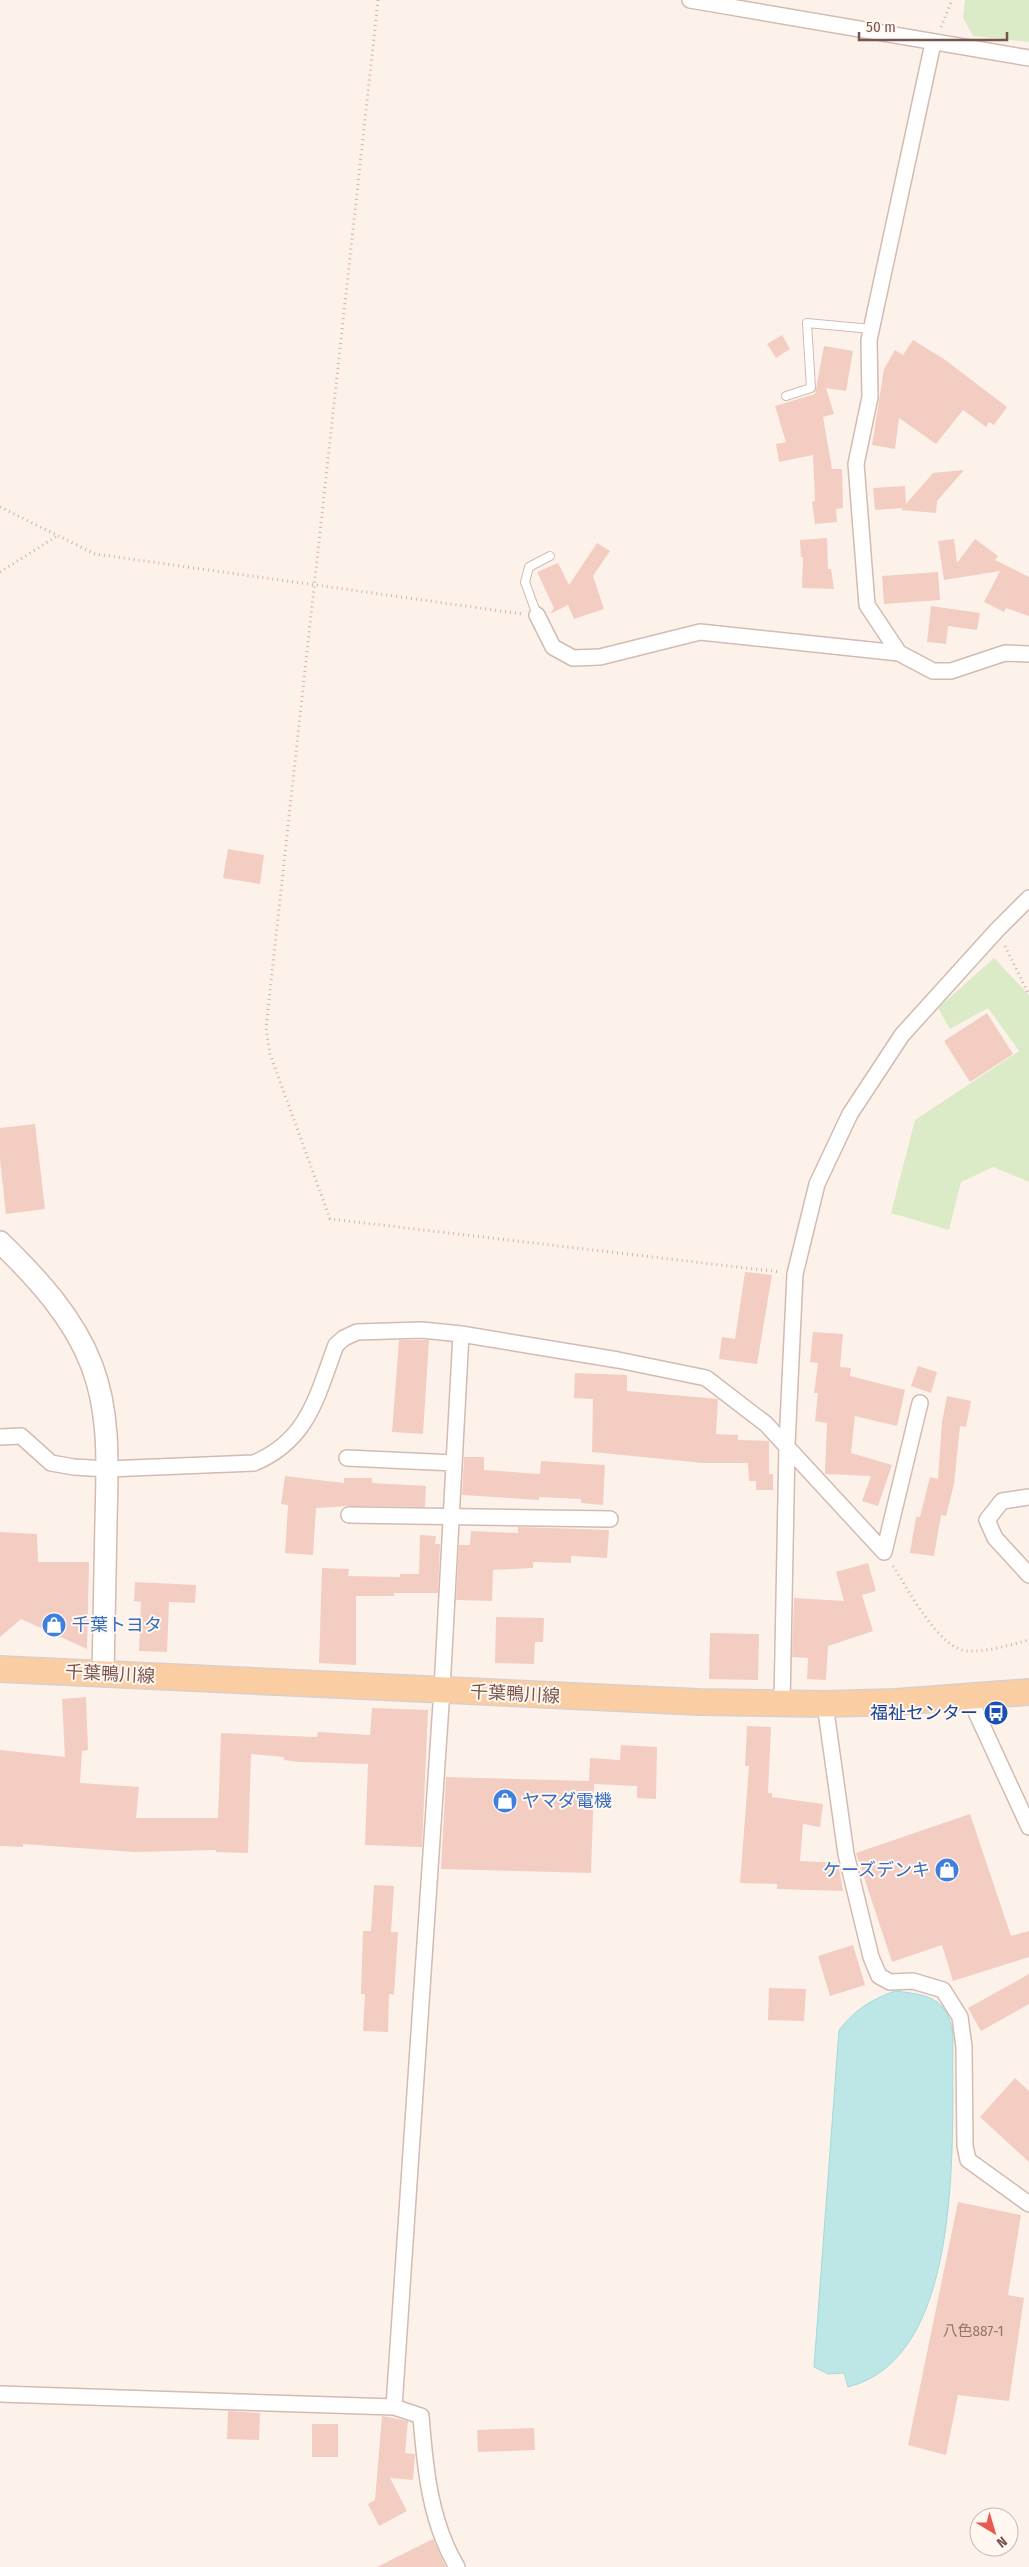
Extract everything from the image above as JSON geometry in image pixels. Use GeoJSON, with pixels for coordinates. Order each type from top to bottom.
{"type":"FeatureCollection","features":[{"type":"Feature","properties":{"kind":"main road","name":"千葉鴨川線"},"geometry":{"type":"LineString","coordinates":[[0,1668],[614,1699],[782,1704],[825,1704],[1029,1692]]}},
{"type":"Feature","properties":{"kind":"street"},"geometry":{"type":"LineString","coordinates":[[690,0],[933,44],[1029,58]]}},
{"type":"Feature","properties":{"kind":"street"},"geometry":{"type":"LineString","coordinates":[[900,653],[867,605],[856,464],[870,397],[868,340],[933,44]]}},
{"type":"Feature","properties":{"kind":"street"},"geometry":{"type":"LineString","coordinates":[[536,615],[553,647],[574,658],[600,657],[700,632],[900,653],[933,671],[951,671],[1005,652],[1029,654]]}},
{"type":"Feature","properties":{"kind":"street"},"geometry":{"type":"LineString","coordinates":[[782,1704],[786,1445],[795,1274],[818,1184],[850,1114],[902,1035],[997,930],[1029,898]]}},
{"type":"Feature","properties":{"kind":"street"},"geometry":{"type":"LineString","coordinates":[[0,1242],[44,1288],[73,1327],[92,1367],[105,1414],[107,1469],[103,1674]]}},
{"type":"Feature","properties":{"kind":"street"},"geometry":{"type":"LineString","coordinates":[[0,1437],[21,1436],[51,1463],[74,1468],[230,1466],[254,1463],[274,1455],[288,1442],[312,1411],[336,1345],[344,1338],[357,1332],[422,1330],[461,1334],[618,1360],[706,1378],[766,1424],[884,1552]]}},
{"type":"Feature","properties":{"kind":"street"},"geometry":{"type":"LineString","coordinates":[[394,2406],[442,1690],[461,1334]]}},
{"type":"Feature","properties":{"kind":"street"},"geometry":{"type":"LineString","coordinates":[[884,1552],[920,1403]]}},
{"type":"Feature","properties":{"kind":"street"},"geometry":{"type":"LineString","coordinates":[[347,1458],[454,1463]]}},
{"type":"Feature","properties":{"kind":"street"},"geometry":{"type":"LineString","coordinates":[[1029,1497],[1002,1501],[987,1520],[995,1538],[1029,1574]]}},
{"type":"Feature","properties":{"kind":"street"},"geometry":{"type":"LineString","coordinates":[[350,1515],[610,1519]]}},
{"type":"Feature","properties":{"kind":"street"},"geometry":{"type":"LineString","coordinates":[[969,1697],[1029,1827]]}},
{"type":"Feature","properties":{"kind":"street"},"geometry":{"type":"LineString","coordinates":[[825,1704],[846,1854],[871,1957],[879,1976],[890,1982],[913,1981],[943,1990],[953,2004],[960,2017],[964,2047],[965,2146],[968,2160],[1029,2204]]}},
{"type":"Feature","properties":{"kind":"street"},"geometry":{"type":"LineString","coordinates":[[0,2394],[394,2406],[421,2416],[428,2488],[448,2552],[457,2567]]}},
{"type":"Feature","properties":{"kind":"lane"},"geometry":{"type":"LineString","coordinates":[[786,396],[811,388],[807,323],[871,329]]}},
{"type":"Feature","properties":{"kind":"lane"},"geometry":{"type":"LineString","coordinates":[[536,615],[526,582],[528,567],[550,556]]}},
{"type":"Feature","properties":{"kind":"path"},"geometry":{"type":"LineString","coordinates":[[378,0],[266,1028],[270,1054],[330,1219],[795,1274]]}},
{"type":"Feature","properties":{"kind":"path"},"geometry":{"type":"LineString","coordinates":[[933,44],[952,0]]}},
{"type":"Feature","properties":{"kind":"path"},"geometry":{"type":"LineString","coordinates":[[0,508],[95,554],[315,586],[536,615]]}},
{"type":"Feature","properties":{"kind":"path"},"geometry":{"type":"LineString","coordinates":[[0,572],[58,536]]}},
{"type":"Feature","properties":{"kind":"path"},"geometry":{"type":"LineString","coordinates":[[997,930],[1029,995]]}},
{"type":"Feature","properties":{"kind":"path"},"geometry":{"type":"LineString","coordinates":[[884,1552],[938,1633],[951,1646],[966,1651],[997,1648],[1029,1640]]}},
{"type":"Feature","properties":{"kind":"green space"},"geometry":{"type":"Polygon","coordinates":[[[965,0],[1029,0],[1029,42],[973,36],[963,18],[965,0]]]}},
{"type":"Feature","properties":{"kind":"green space"},"geometry":{"type":"Polygon","coordinates":[[[994,958],[1029,995],[1029,1182],[993,1167],[961,1182],[949,1230],[891,1213],[915,1120],[1019,1051],[988,1008],[950,1029],[938,1008],[994,958]]]}},
{"type":"Feature","properties":{"kind":"water"},"geometry":{"type":"Polygon","coordinates":[[[895,1991],[926,1996],[940,2005],[950,2021],[953,2033],[951,2179],[945,2235],[933,2287],[915,2333],[887,2367],[848,2387],[844,2373],[828,2374],[814,2367],[839,2030],[864,2006],[895,1991]]]}},
{"type":"Feature","properties":{"kind":"building"},"geometry":{"type":"Polygon","coordinates":[[[782,335],[790,349],[776,358],[767,344],[782,335]]]}},
{"type":"Feature","properties":{"kind":"building"},"geometry":{"type":"Polygon","coordinates":[[[913,340],[944,359],[1007,407],[994,425],[989,422],[986,427],[963,410],[936,444],[899,418],[895,449],[872,445],[884,369],[895,350],[903,355],[913,340]]]}},
{"type":"Feature","properties":{"kind":"building"},"geometry":{"type":"Polygon","coordinates":[[[824,346],[853,351],[846,391],[826,388],[834,414],[823,417],[832,469],[842,469],[843,508],[836,509],[837,522],[815,524],[812,502],[815,501],[813,455],[779,462],[776,444],[786,442],[775,406],[815,394],[824,346]]]}},
{"type":"Feature","properties":{"kind":"building"},"geometry":{"type":"Polygon","coordinates":[[[964,470],[937,501],[936,513],[901,510],[903,508],[875,510],[873,488],[905,486],[906,504],[933,473],[964,470]]]}},
{"type":"Feature","properties":{"kind":"building"},"geometry":{"type":"Polygon","coordinates":[[[827,538],[828,569],[831,569],[834,589],[802,588],[803,557],[801,557],[800,540],[827,538]]]}},
{"type":"Feature","properties":{"kind":"building"},"geometry":{"type":"Polygon","coordinates":[[[954,539],[957,563],[975,539],[998,556],[995,560],[1029,577],[1029,616],[1006,608],[1004,612],[984,602],[1000,571],[944,580],[938,541],[954,539]]]}},
{"type":"Feature","properties":{"kind":"building"},"geometry":{"type":"Polygon","coordinates":[[[597,543],[610,551],[593,576],[604,609],[574,619],[568,605],[550,614],[554,608],[537,572],[558,563],[569,585],[597,543]]]}},
{"type":"Feature","properties":{"kind":"building"},"geometry":{"type":"Polygon","coordinates":[[[938,572],[940,600],[884,604],[882,576],[938,572]]]}},
{"type":"Feature","properties":{"kind":"building"},"geometry":{"type":"Polygon","coordinates":[[[931,606],[980,613],[977,630],[948,626],[946,644],[927,642],[931,606]]]}},
{"type":"Feature","properties":{"kind":"building"},"geometry":{"type":"Polygon","coordinates":[[[228,849],[264,855],[260,884],[223,878],[228,849]]]}},
{"type":"Feature","properties":{"kind":"building"},"geometry":{"type":"Polygon","coordinates":[[[987,1013],[1013,1054],[970,1082],[944,1041],[987,1013]]]}},
{"type":"Feature","properties":{"kind":"building"},"geometry":{"type":"Polygon","coordinates":[[[35,1124],[45,1209],[6,1214],[0,1160],[0,1128],[35,1124]]]}},
{"type":"Feature","properties":{"kind":"building"},"geometry":{"type":"Polygon","coordinates":[[[745,1272],[772,1275],[757,1364],[719,1359],[722,1337],[735,1339],[745,1272]]]}},
{"type":"Feature","properties":{"kind":"building"},"geometry":{"type":"Polygon","coordinates":[[[813,1332],[843,1334],[840,1367],[851,1368],[850,1376],[905,1390],[897,1426],[855,1416],[851,1453],[892,1465],[878,1506],[862,1501],[871,1476],[825,1474],[827,1423],[815,1421],[818,1393],[814,1393],[818,1363],[810,1362],[813,1332]]]}},
{"type":"Feature","properties":{"kind":"building"},"geometry":{"type":"Polygon","coordinates":[[[399,1340],[429,1340],[423,1434],[392,1432],[399,1340]]]}},
{"type":"Feature","properties":{"kind":"building"},"geometry":{"type":"Polygon","coordinates":[[[918,1366],[937,1372],[931,1393],[911,1386],[918,1366]]]}},
{"type":"Feature","properties":{"kind":"building"},"geometry":{"type":"Polygon","coordinates":[[[575,1373],[627,1375],[627,1391],[718,1399],[716,1434],[738,1435],[738,1440],[769,1441],[769,1474],[773,1474],[773,1490],[756,1490],[756,1481],[749,1481],[748,1463],[703,1463],[592,1452],[593,1399],[574,1398],[575,1373]]]}},
{"type":"Feature","properties":{"kind":"building"},"geometry":{"type":"Polygon","coordinates":[[[947,1396],[971,1401],[966,1427],[960,1426],[954,1484],[946,1516],[941,1515],[934,1556],[910,1553],[916,1517],[920,1517],[930,1477],[938,1479],[942,1422],[947,1396]]]}},
{"type":"Feature","properties":{"kind":"building"},"geometry":{"type":"Polygon","coordinates":[[[464,1457],[484,1457],[484,1470],[540,1474],[541,1461],[605,1465],[603,1505],[581,1503],[581,1499],[539,1497],[539,1500],[462,1495],[464,1457]]]}},
{"type":"Feature","properties":{"kind":"building"},"geometry":{"type":"Polygon","coordinates":[[[285,1476],[344,1483],[344,1478],[372,1478],[372,1483],[426,1486],[425,1507],[349,1506],[316,1508],[313,1555],[285,1553],[288,1505],[281,1504],[285,1476]]]}},
{"type":"Feature","properties":{"kind":"building"},"geometry":{"type":"Polygon","coordinates":[[[518,1527],[609,1530],[607,1558],[571,1556],[571,1563],[533,1562],[533,1568],[493,1570],[492,1601],[456,1600],[459,1545],[470,1545],[471,1531],[518,1533],[518,1527]]]}},
{"type":"Feature","properties":{"kind":"building"},"geometry":{"type":"Polygon","coordinates":[[[0,1532],[37,1534],[38,1562],[89,1562],[87,1649],[21,1619],[0,1637],[0,1532]]]}},
{"type":"Feature","properties":{"kind":"building"},"geometry":{"type":"Polygon","coordinates":[[[420,1535],[436,1536],[435,1544],[440,1544],[438,1593],[394,1593],[394,1596],[356,1596],[356,1665],[319,1663],[322,1568],[349,1569],[348,1576],[400,1577],[400,1574],[419,1574],[420,1535]]]}},
{"type":"Feature","properties":{"kind":"building"},"geometry":{"type":"Polygon","coordinates":[[[868,1563],[876,1591],[862,1595],[873,1631],[828,1646],[826,1680],[807,1679],[808,1658],[792,1657],[794,1598],[844,1601],[836,1572],[868,1563]]]}},
{"type":"Feature","properties":{"kind":"building"},"geometry":{"type":"Polygon","coordinates":[[[135,1582],[196,1585],[195,1603],[169,1602],[167,1652],[139,1651],[141,1602],[134,1601],[135,1582]]]}},
{"type":"Feature","properties":{"kind":"building"},"geometry":{"type":"Polygon","coordinates":[[[496,1617],[544,1618],[543,1642],[535,1642],[534,1664],[495,1663],[496,1617]]]}},
{"type":"Feature","properties":{"kind":"building"},"geometry":{"type":"Polygon","coordinates":[[[710,1633],[759,1634],[758,1680],[709,1679],[710,1633]]]}},
{"type":"Feature","properties":{"kind":"building"},"geometry":{"type":"Polygon","coordinates":[[[86,1697],[88,1750],[82,1751],[80,1783],[139,1787],[136,1818],[218,1818],[221,1733],[317,1737],[318,1732],[370,1735],[372,1708],[428,1710],[422,1847],[365,1845],[368,1764],[299,1762],[284,1760],[284,1757],[251,1754],[248,1853],[216,1852],[216,1850],[134,1852],[23,1844],[23,1847],[0,1846],[0,1750],[65,1757],[62,1699],[86,1697]]]}},
{"type":"Feature","properties":{"kind":"building"},"geometry":{"type":"Polygon","coordinates":[[[747,1726],[771,1727],[768,1793],[772,1793],[772,1797],[823,1804],[820,1827],[803,1824],[800,1861],[838,1863],[843,1891],[777,1889],[777,1884],[740,1883],[749,1766],[745,1766],[747,1726]]]}},
{"type":"Feature","properties":{"kind":"building"},"geometry":{"type":"Polygon","coordinates":[[[621,1745],[657,1747],[656,1799],[637,1798],[637,1786],[594,1784],[591,1873],[441,1869],[446,1777],[589,1781],[590,1758],[620,1760],[621,1745]]]}},
{"type":"Feature","properties":{"kind":"building"},"geometry":{"type":"Polygon","coordinates":[[[970,1814],[1011,1936],[1029,1931],[1029,1957],[953,1981],[942,1945],[892,1962],[856,1853],[970,1814]]]}},
{"type":"Feature","properties":{"kind":"building"},"geometry":{"type":"Polygon","coordinates":[[[374,1885],[394,1886],[391,1932],[398,1932],[394,1995],[389,1994],[388,2032],[363,2031],[365,1994],[361,1994],[363,1931],[371,1931],[374,1885]]]}},
{"type":"Feature","properties":{"kind":"building"},"geometry":{"type":"Polygon","coordinates":[[[853,1945],[865,1985],[830,1996],[818,1956],[853,1945]]]}},
{"type":"Feature","properties":{"kind":"building"},"geometry":{"type":"Polygon","coordinates":[[[1029,1974],[1029,2004],[981,2031],[968,2008],[1029,1974]]]}},
{"type":"Feature","properties":{"kind":"building"},"geometry":{"type":"Polygon","coordinates":[[[769,1988],[806,1989],[804,2021],[768,2020],[769,1988]]]}},
{"type":"Feature","properties":{"kind":"building"},"geometry":{"type":"Polygon","coordinates":[[[1015,2078],[1029,2091],[1029,2162],[980,2117],[1015,2078]]]}},
{"type":"Feature","properties":{"kind":"building"},"geometry":{"type":"Polygon","coordinates":[[[958,2202],[1021,2215],[1008,2295],[1024,2298],[1009,2401],[958,2395],[946,2455],[908,2445],[958,2202]]]}},
{"type":"Feature","properties":{"kind":"building"},"geometry":{"type":"Polygon","coordinates":[[[228,2411],[260,2413],[259,2440],[227,2439],[228,2411]]]}},
{"type":"Feature","properties":{"kind":"building"},"geometry":{"type":"Polygon","coordinates":[[[382,2416],[408,2421],[405,2453],[415,2454],[413,2480],[390,2478],[407,2511],[379,2526],[368,2504],[375,2500],[382,2416]]]}},
{"type":"Feature","properties":{"kind":"building"},"geometry":{"type":"Polygon","coordinates":[[[312,2424],[338,2424],[338,2457],[312,2457],[312,2424]]]}},
{"type":"Feature","properties":{"kind":"building"},"geometry":{"type":"Polygon","coordinates":[[[534,2428],[535,2450],[478,2452],[477,2430],[534,2428]]]}},
{"type":"Feature","properties":{"kind":"building"},"geometry":{"type":"Polygon","coordinates":[[[433,2539],[446,2567],[377,2567],[433,2539]]]}},
{"type":"Feature","properties":{"kind":"place","name":"千葉トヨタ"},"geometry":{"type":"Point","coordinates":[54,1625]}},
{"type":"Feature","properties":{"kind":"place","name":"福祉センター"},"geometry":{"type":"Point","coordinates":[996,1713]}},
{"type":"Feature","properties":{"kind":"place","name":"ヤマダ電機"},"geometry":{"type":"Point","coordinates":[505,1801]}},
{"type":"Feature","properties":{"kind":"place","name":"ケーズデンキ"},"geometry":{"type":"Point","coordinates":[947,1870]}}]}
